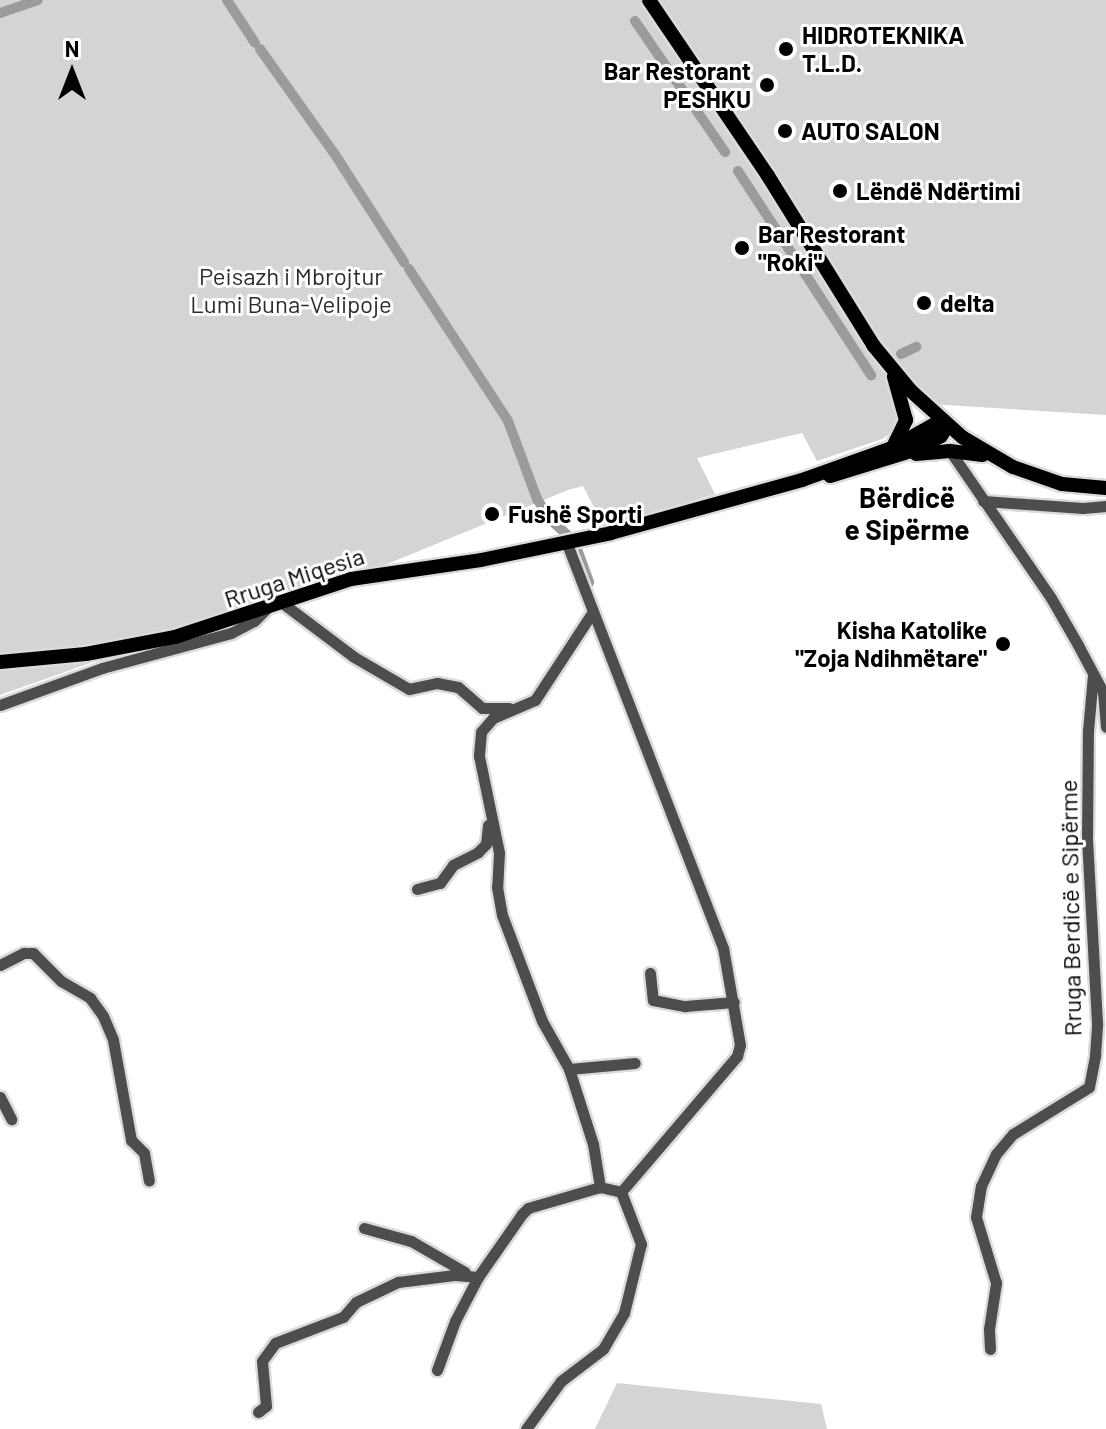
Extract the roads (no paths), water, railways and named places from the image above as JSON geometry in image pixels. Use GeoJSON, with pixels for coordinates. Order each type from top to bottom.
{"type":"FeatureCollection","features":[{"type":"Feature","properties":{"kind":"main road"},"geometry":{"type":"LineString","coordinates":[[649,0],[892,369],[945,422],[998,459],[1044,479],[1106,488]]}},
{"type":"Feature","properties":{"kind":"main road"},"geometry":{"type":"LineString","coordinates":[[892,369],[906,412],[896,452],[950,451],[998,459]]}},
{"type":"Feature","properties":{"kind":"main road","name":"Rruga Miqesia"},"geometry":{"type":"LineString","coordinates":[[0,662],[86,654],[175,637],[376,574],[589,539],[896,452],[945,422]]}},
{"type":"Feature","properties":{"kind":"street"},"geometry":{"type":"LineString","coordinates":[[950,451],[1051,598],[1103,692],[1106,727]]}},
{"type":"Feature","properties":{"kind":"street"},"geometry":{"type":"LineString","coordinates":[[983,501],[1083,508],[1106,506]]}},
{"type":"Feature","properties":{"kind":"street"},"geometry":{"type":"LineString","coordinates":[[569,543],[592,613],[723,948],[740,1045],[737,1056],[621,1192]]}},
{"type":"Feature","properties":{"kind":"street"},"geometry":{"type":"LineString","coordinates":[[0,705],[102,668],[231,633],[254,621],[274,605],[409,689],[437,683],[458,687],[482,708],[514,708]]}},
{"type":"Feature","properties":{"kind":"street"},"geometry":{"type":"LineString","coordinates":[[592,613],[535,700],[493,718],[481,732],[479,756],[499,853],[497,887],[502,915],[542,1021],[569,1069],[593,1144],[600,1187]]}},
{"type":"Feature","properties":{"kind":"street","name":"Rruga Berdicë e Sipërme"},"geometry":{"type":"LineString","coordinates":[[990,1349],[989,1329],[996,1283],[976,1217],[981,1186],[996,1154],[1013,1134],[1089,1087],[1095,1055],[1097,1011],[1087,840],[1088,731],[1093,675]]}},
{"type":"Feature","properties":{"kind":"street"},"geometry":{"type":"LineString","coordinates":[[417,889],[440,883],[453,865],[486,844],[489,804]]}},
{"type":"Feature","properties":{"kind":"street"},"geometry":{"type":"LineString","coordinates":[[0,965],[24,953],[33,953],[61,981],[90,998],[103,1016],[113,1040],[131,1140],[144,1153],[149,1181]]}},
{"type":"Feature","properties":{"kind":"street"},"geometry":{"type":"LineString","coordinates":[[650,973],[653,1000],[685,1006],[734,1002]]}},
{"type":"Feature","properties":{"kind":"street"},"geometry":{"type":"LineString","coordinates":[[569,1069],[635,1063]]}},
{"type":"Feature","properties":{"kind":"street"},"geometry":{"type":"LineString","coordinates":[[0,1097],[11,1119]]}},
{"type":"Feature","properties":{"kind":"street"},"geometry":{"type":"LineString","coordinates":[[437,1370],[475,1276],[528,1208],[600,1187],[621,1192]]}},
{"type":"Feature","properties":{"kind":"street"},"geometry":{"type":"LineString","coordinates":[[526,1429],[561,1381],[603,1349],[624,1313],[636,1276],[641,1244],[621,1192]]}},
{"type":"Feature","properties":{"kind":"street"},"geometry":{"type":"LineString","coordinates":[[364,1228],[411,1241],[475,1276]]}},
{"type":"Feature","properties":{"kind":"street"},"geometry":{"type":"LineString","coordinates":[[258,1412],[266,1406],[262,1361],[275,1343],[343,1317],[356,1302],[398,1282],[475,1276]]}},
{"type":"Feature","properties":{"kind":"waterway"},"geometry":{"type":"LineString","coordinates":[[0,13],[38,0]]}},
{"type":"Feature","properties":{"kind":"waterway"},"geometry":{"type":"LineString","coordinates":[[227,0],[255,43]]}},
{"type":"Feature","properties":{"kind":"waterway"},"geometry":{"type":"LineString","coordinates":[[635,21],[725,152]]}},
{"type":"Feature","properties":{"kind":"waterway"},"geometry":{"type":"LineString","coordinates":[[260,49],[334,153],[404,262]]}},
{"type":"Feature","properties":{"kind":"waterway"},"geometry":{"type":"LineString","coordinates":[[738,171],[871,375]]}},
{"type":"Feature","properties":{"kind":"waterway"},"geometry":{"type":"LineString","coordinates":[[409,269],[508,421],[537,499],[550,519],[574,541],[589,582]]}},
{"type":"Feature","properties":{"kind":"waterway"},"geometry":{"type":"LineString","coordinates":[[901,354],[916,347]]}},
{"type":"Feature","properties":{"kind":"place","name":"HIDROTEKNIKA T.L.D."},"geometry":{"type":"Point","coordinates":[786,49]}},
{"type":"Feature","properties":{"kind":"place","name":"Bar Restorant PESHKU"},"geometry":{"type":"Point","coordinates":[767,85]}},
{"type":"Feature","properties":{"kind":"place","name":"AUTO SALON"},"geometry":{"type":"Point","coordinates":[785,131]}},
{"type":"Feature","properties":{"kind":"place","name":"Lëndë Ndërtimi"},"geometry":{"type":"Point","coordinates":[840,191]}},
{"type":"Feature","properties":{"kind":"place","name":"Bar Restorant \"Roki\""},"geometry":{"type":"Point","coordinates":[742,248]}},
{"type":"Feature","properties":{"kind":"place","name":"delta"},"geometry":{"type":"Point","coordinates":[924,303]}},
{"type":"Feature","properties":{"kind":"place","name":"Fushë Sporti"},"geometry":{"type":"Point","coordinates":[492,514]}},
{"type":"Feature","properties":{"kind":"place","name":"Kisha Katolike \"Zoja Ndihmëtare\""},"geometry":{"type":"Point","coordinates":[1003,644]}},
{"type":"Feature","properties":{"kind":"district","name":"Bërdicë e Sipërme"},"geometry":{"type":"Point","coordinates":[907,513]}},
{"type":"Feature","properties":{"kind":"park label","name":"Peisazh i Mbrojtur Lumi Buna-Velipoje"},"geometry":{"type":"Point","coordinates":[291,290]}}]}
